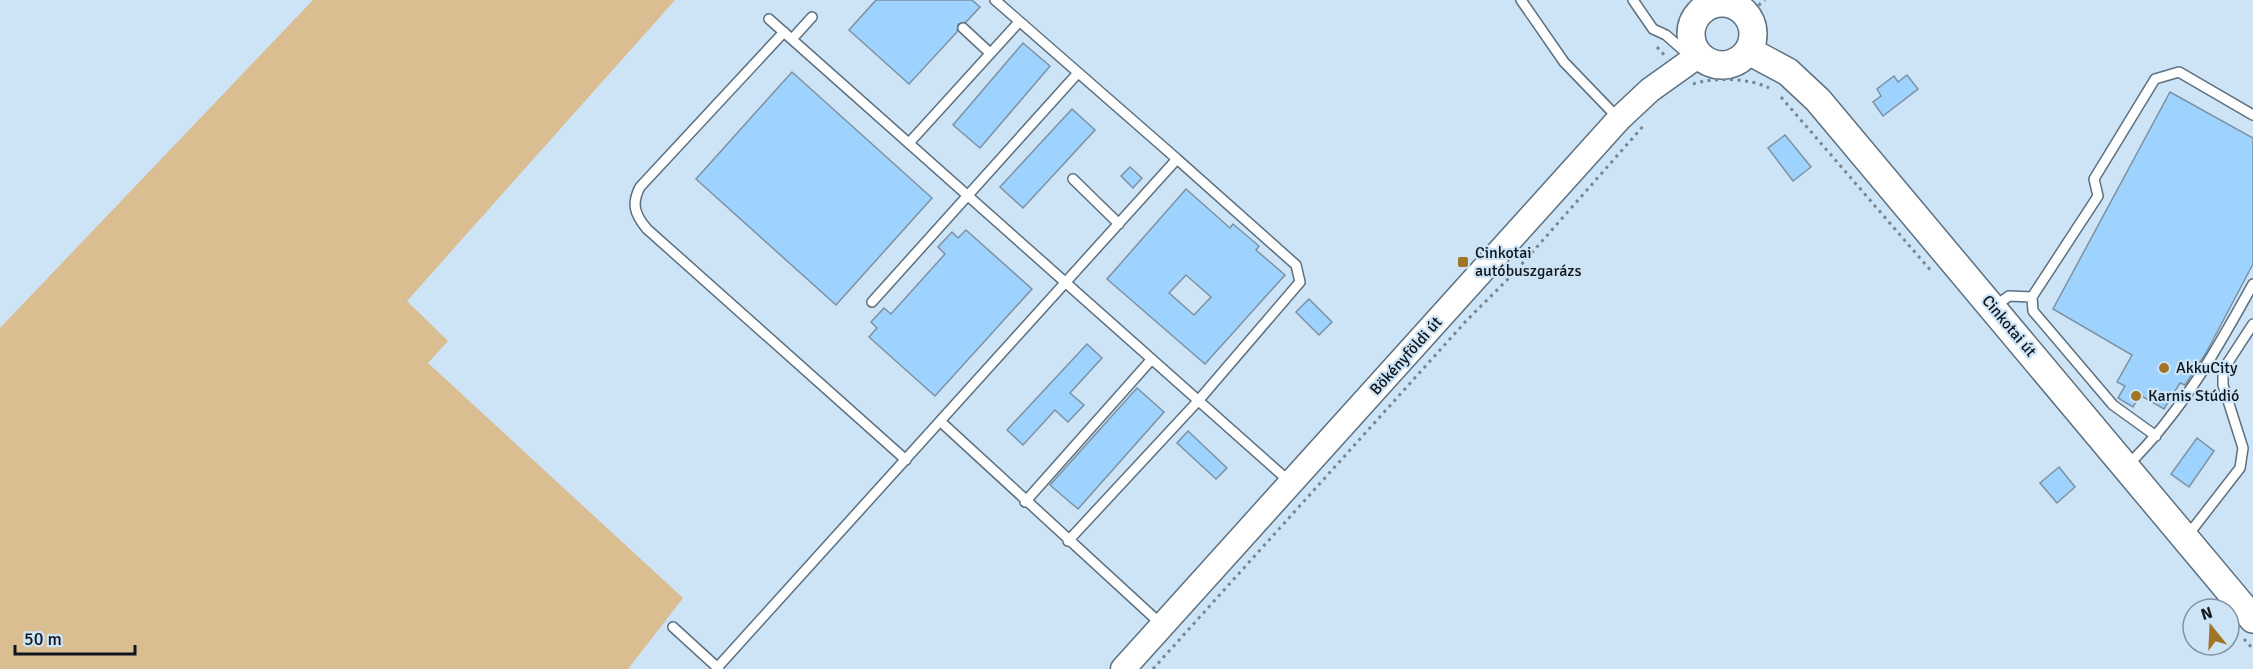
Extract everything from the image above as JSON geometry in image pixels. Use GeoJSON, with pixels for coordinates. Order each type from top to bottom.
{"type":"FeatureCollection","features":[{"type":"Feature","properties":{"kind":"main road"},"geometry":{"type":"LineString","coordinates":[[1711,3],[1756,8],[1754,39],[1749,51],[1739,61],[1725,66],[1696,57],[1692,42],[1692,27],[1699,14],[1711,3]]}},
{"type":"Feature","properties":{"kind":"main road","name":"Cinkotai út"},"geometry":{"type":"LineString","coordinates":[[1749,51],[1788,72],[1818,100],[1994,307],[2253,619]]}},
{"type":"Feature","properties":{"kind":"street","name":"Bökényföldi út"},"geometry":{"type":"LineString","coordinates":[[1123,669],[1619,119],[1650,90],[1696,57]]}},
{"type":"Feature","properties":{"kind":"lane"},"geometry":{"type":"LineString","coordinates":[[995,0],[1296,265],[1300,276],[1299,287],[1198,401],[1068,541]]}},
{"type":"Feature","properties":{"kind":"lane"},"geometry":{"type":"LineString","coordinates":[[1521,0],[1564,62],[1619,119]]}},
{"type":"Feature","properties":{"kind":"lane"},"geometry":{"type":"LineString","coordinates":[[1633,0],[1653,28],[1696,57]]}},
{"type":"Feature","properties":{"kind":"lane"},"geometry":{"type":"LineString","coordinates":[[792,39],[812,16]]}},
{"type":"Feature","properties":{"kind":"lane"},"geometry":{"type":"LineString","coordinates":[[769,19],[1291,483]]}},
{"type":"Feature","properties":{"kind":"lane"},"geometry":{"type":"LineString","coordinates":[[909,143],[1019,22]]}},
{"type":"Feature","properties":{"kind":"lane"},"geometry":{"type":"LineString","coordinates":[[963,28],[990,53]]}},
{"type":"Feature","properties":{"kind":"lane"},"geometry":{"type":"LineString","coordinates":[[784,32],[640,187],[634,198],[634,208],[647,229],[906,460]]}},
{"type":"Feature","properties":{"kind":"lane"},"geometry":{"type":"LineString","coordinates":[[2156,436],[2113,405],[2033,311],[2032,297],[2098,196],[2094,179],[2155,79],[2179,72],[2253,115]]}},
{"type":"Feature","properties":{"kind":"lane"},"geometry":{"type":"LineString","coordinates":[[872,302],[1077,74]]}},
{"type":"Feature","properties":{"kind":"lane"},"geometry":{"type":"LineString","coordinates":[[673,627],[718,669],[1177,159]]}},
{"type":"Feature","properties":{"kind":"lane"},"geometry":{"type":"LineString","coordinates":[[1073,179],[1119,224]]}},
{"type":"Feature","properties":{"kind":"lane"},"geometry":{"type":"LineString","coordinates":[[2126,468],[2156,436],[2201,377],[2253,284]]}},
{"type":"Feature","properties":{"kind":"lane"},"geometry":{"type":"LineString","coordinates":[[1994,307],[2009,296],[2032,297]]}},
{"type":"Feature","properties":{"kind":"lane"},"geometry":{"type":"LineString","coordinates":[[2186,537],[2240,468],[2243,448],[2223,385],[2223,370],[2253,324]]}},
{"type":"Feature","properties":{"kind":"lane"},"geometry":{"type":"LineString","coordinates":[[1025,502],[1151,360]]}},
{"type":"Feature","properties":{"kind":"lane"},"geometry":{"type":"LineString","coordinates":[[940,423],[1163,626]]}},
{"type":"Feature","properties":{"kind":"lane"},"geometry":{"type":"LineString","coordinates":[[2243,448],[2253,445]]}},
{"type":"Feature","properties":{"kind":"path"},"geometry":{"type":"LineString","coordinates":[[1689,86],[1700,82],[1759,83]]}},
{"type":"Feature","properties":{"kind":"path"},"geometry":{"type":"LineString","coordinates":[[1152,669],[1467,320],[1514,273],[1645,123]]}},
{"type":"Feature","properties":{"kind":"shaded area"},"geometry":{"type":"Polygon","coordinates":[[[313,0],[675,0],[407,301],[448,341],[428,363],[683,598],[628,669],[0,669],[0,328],[313,0]]]}},
{"type":"Feature","properties":{"kind":"building"},"geometry":{"type":"Polygon","coordinates":[[[876,0],[972,0],[980,7],[966,22],[958,24],[957,32],[909,84],[849,30],[876,0]]]}},
{"type":"Feature","properties":{"kind":"building"},"geometry":{"type":"Polygon","coordinates":[[[1023,43],[1050,66],[980,148],[953,125],[1023,43]]]}},
{"type":"Feature","properties":{"kind":"building"},"geometry":{"type":"Polygon","coordinates":[[[792,72],[932,198],[836,305],[696,179],[792,72]]]}},
{"type":"Feature","properties":{"kind":"building"},"geometry":{"type":"Polygon","coordinates":[[[1907,75],[1918,89],[1883,116],[1873,102],[1881,96],[1877,89],[1894,76],[1898,82],[1907,75]]]}},
{"type":"Feature","properties":{"kind":"building"},"geometry":{"type":"Polygon","coordinates":[[[2170,92],[2253,138],[2253,264],[2206,353],[2185,385],[2180,383],[2164,409],[2140,395],[2133,407],[2118,398],[2125,386],[2117,382],[2132,355],[2053,309],[2170,92]]]}},
{"type":"Feature","properties":{"kind":"building"},"geometry":{"type":"Polygon","coordinates":[[[1072,109],[1095,130],[1023,208],[1000,187],[1072,109]]]}},
{"type":"Feature","properties":{"kind":"building"},"geometry":{"type":"Polygon","coordinates":[[[1785,135],[1811,167],[1793,181],[1768,148],[1785,135]]]}},
{"type":"Feature","properties":{"kind":"building"},"geometry":{"type":"Polygon","coordinates":[[[1130,167],[1142,178],[1133,188],[1121,176],[1130,167]]]}},
{"type":"Feature","properties":{"kind":"building"},"geometry":{"type":"Polygon","coordinates":[[[1186,189],[1230,228],[1233,224],[1259,246],[1256,250],[1285,275],[1205,364],[1107,279],[1186,189]],[[1186,275],[1169,293],[1194,315],[1211,297],[1186,275]]]}},
{"type":"Feature","properties":{"kind":"building"},"geometry":{"type":"Polygon","coordinates":[[[966,230],[1032,289],[935,396],[869,337],[877,328],[871,322],[884,308],[891,314],[945,254],[938,247],[952,232],[958,238],[966,230]]]}},
{"type":"Feature","properties":{"kind":"building"},"geometry":{"type":"Polygon","coordinates":[[[1309,299],[1332,322],[1319,335],[1296,312],[1309,299]]]}},
{"type":"Feature","properties":{"kind":"building"},"geometry":{"type":"Polygon","coordinates":[[[1087,344],[1102,358],[1070,393],[1084,405],[1068,422],[1055,410],[1023,445],[1007,430],[1087,344]]]}},
{"type":"Feature","properties":{"kind":"building"},"geometry":{"type":"Polygon","coordinates":[[[1137,388],[1164,412],[1078,509],[1050,485],[1137,388]]]}},
{"type":"Feature","properties":{"kind":"building"},"geometry":{"type":"Polygon","coordinates":[[[1188,431],[1227,468],[1216,479],[1177,443],[1188,431]]]}},
{"type":"Feature","properties":{"kind":"building"},"geometry":{"type":"Polygon","coordinates":[[[2197,438],[2214,451],[2189,487],[2171,474],[2197,438]]]}},
{"type":"Feature","properties":{"kind":"building"},"geometry":{"type":"Polygon","coordinates":[[[2059,467],[2075,487],[2057,503],[2040,483],[2059,467]]]}},
{"type":"Feature","properties":{"kind":"place","name":"Cinkotai autóbuszgarázs"},"geometry":{"type":"Point","coordinates":[1463,262]}},
{"type":"Feature","properties":{"kind":"place","name":"AkkuCity"},"geometry":{"type":"Point","coordinates":[2164,368]}},
{"type":"Feature","properties":{"kind":"place","name":"Karnis Stúdió"},"geometry":{"type":"Point","coordinates":[2136,396]}}]}
